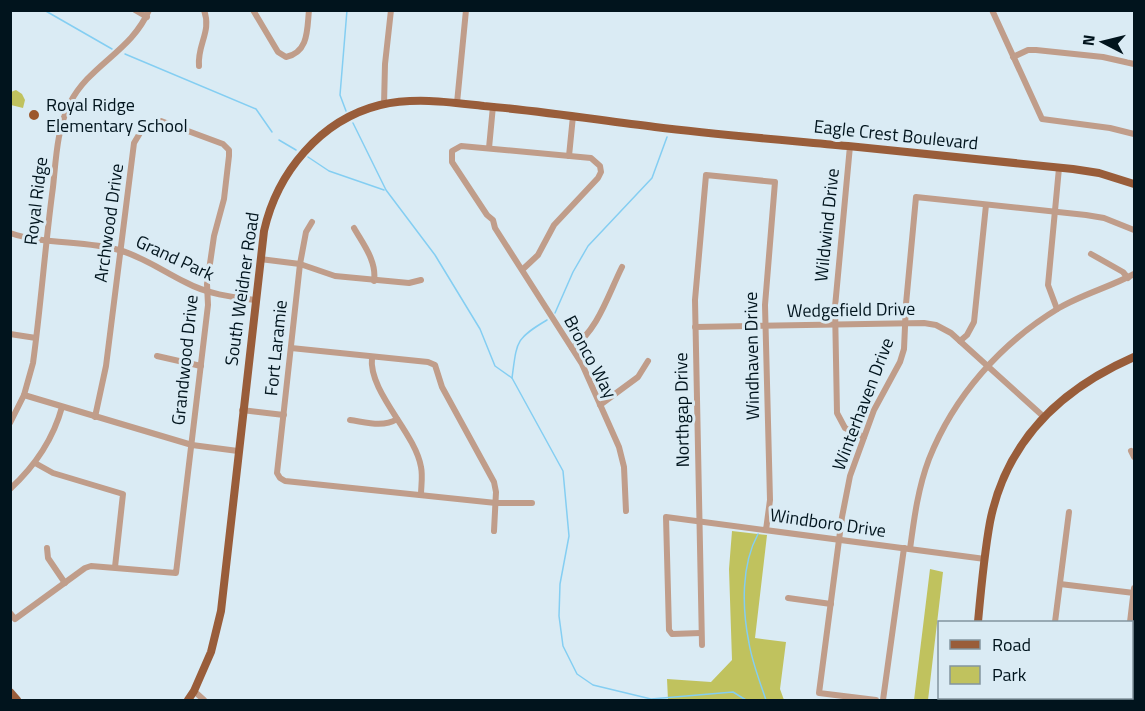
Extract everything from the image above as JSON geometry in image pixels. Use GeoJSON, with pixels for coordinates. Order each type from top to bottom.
{"type":"FeatureCollection","features":[{"type":"Feature","properties":{"kind":"main road","name":"South Weidner Road"},"geometry":{"type":"LineString","coordinates":[[188,700],[194,691],[217,631],[260,259],[268,213],[284,179],[296,161],[314,142],[344,120],[360,112],[384,105],[430,101],[457,103],[652,127]]}},
{"type":"Feature","properties":{"kind":"main road","name":"Eagle Crest Boulevard"},"geometry":{"type":"LineString","coordinates":[[652,127],[1059,168],[1099,173],[1134,184]]}},
{"type":"Feature","properties":{"kind":"main road"},"geometry":{"type":"LineString","coordinates":[[978,621],[990,521],[1002,482],[1012,461],[1029,434],[1068,395],[1107,369],[1134,357]]}},
{"type":"Feature","properties":{"kind":"main road"},"geometry":{"type":"LineString","coordinates":[[10,692],[17,700]]}},
{"type":"Feature","properties":{"kind":"street"},"geometry":{"type":"LineString","coordinates":[[135,10],[148,14]]}},
{"type":"Feature","properties":{"kind":"street"},"geometry":{"type":"LineString","coordinates":[[199,66],[198,53],[208,26],[204,10]]}},
{"type":"Feature","properties":{"kind":"street"},"geometry":{"type":"LineString","coordinates":[[254,10],[281,56],[291,56],[304,44],[309,10]]}},
{"type":"Feature","properties":{"kind":"street"},"geometry":{"type":"LineString","coordinates":[[384,105],[385,64],[391,10]]}},
{"type":"Feature","properties":{"kind":"street"},"geometry":{"type":"LineString","coordinates":[[457,103],[466,10]]}},
{"type":"Feature","properties":{"kind":"street"},"geometry":{"type":"LineString","coordinates":[[992,10],[1042,119],[1110,128],[1134,134]]}},
{"type":"Feature","properties":{"kind":"street","name":"Royal Ridge"},"geometry":{"type":"LineString","coordinates":[[10,423],[24,395],[33,363],[61,126],[68,107],[89,76],[129,42],[148,14]]}},
{"type":"Feature","properties":{"kind":"street"},"geometry":{"type":"LineString","coordinates":[[1013,57],[1028,50],[1036,50],[1103,57],[1134,64]]}},
{"type":"Feature","properties":{"kind":"street"},"geometry":{"type":"LineString","coordinates":[[493,106],[489,148],[591,158],[600,166],[601,172],[598,178],[554,225],[538,255],[522,270]]}},
{"type":"Feature","properties":{"kind":"street"},"geometry":{"type":"LineString","coordinates":[[569,156],[573,116]]}},
{"type":"Feature","properties":{"kind":"street","name":"Archwood Drive"},"geometry":{"type":"LineString","coordinates":[[95,417],[106,366],[134,143],[143,128],[161,121],[223,144],[229,150]]}},
{"type":"Feature","properties":{"kind":"street","name":"Bronco Way"},"geometry":{"type":"LineString","coordinates":[[489,148],[461,146],[452,151],[452,162],[487,215],[488,223],[495,228],[572,348],[622,456],[626,478],[626,511]]}},
{"type":"Feature","properties":{"kind":"street","name":"Wildwind Drive"},"geometry":{"type":"LineString","coordinates":[[850,146],[837,279],[835,325],[837,414],[845,428],[864,437]]}},
{"type":"Feature","properties":{"kind":"street","name":"Grandwood Drive"},"geometry":{"type":"LineString","coordinates":[[115,567],[176,573],[214,236],[224,199],[229,150]]}},
{"type":"Feature","properties":{"kind":"street"},"geometry":{"type":"LineString","coordinates":[[1058,309],[1048,285],[1059,168]]}},
{"type":"Feature","properties":{"kind":"street","name":"Windhaven Drive"},"geometry":{"type":"LineString","coordinates":[[706,175],[775,182],[766,284],[770,500],[766,530]]}},
{"type":"Feature","properties":{"kind":"street","name":"Northgap Drive"},"geometry":{"type":"LineString","coordinates":[[702,645],[695,327],[696,276],[706,175]]}},
{"type":"Feature","properties":{"kind":"street","name":"Winterhaven Drive"},"geometry":{"type":"LineString","coordinates":[[876,700],[819,693],[839,539],[850,476],[874,410],[902,355],[916,197],[986,205]]}},
{"type":"Feature","properties":{"kind":"street"},"geometry":{"type":"LineString","coordinates":[[960,341],[968,334],[974,322],[986,205],[1104,218],[1134,230]]}},
{"type":"Feature","properties":{"kind":"street","name":"Fort Laramie"},"geometry":{"type":"LineString","coordinates":[[312,222],[306,232],[300,264],[277,473],[285,481],[421,495]]}},
{"type":"Feature","properties":{"kind":"street"},"geometry":{"type":"LineString","coordinates":[[354,228],[373,264],[374,281]]}},
{"type":"Feature","properties":{"kind":"street","name":"Grand Park"},"geometry":{"type":"LineString","coordinates":[[10,233],[105,246],[152,263],[186,283],[208,291],[255,300]]}},
{"type":"Feature","properties":{"kind":"street"},"geometry":{"type":"LineString","coordinates":[[1091,254],[1131,276]]}},
{"type":"Feature","properties":{"kind":"street"},"geometry":{"type":"LineString","coordinates":[[260,259],[300,264],[334,276],[410,283],[421,280]]}},
{"type":"Feature","properties":{"kind":"street"},"geometry":{"type":"LineString","coordinates":[[572,348],[587,335],[594,325],[622,267]]}},
{"type":"Feature","properties":{"kind":"street"},"geometry":{"type":"LineString","coordinates":[[883,700],[907,549],[919,491],[938,437],[987,366],[1012,343],[1058,309],[1131,276]]}},
{"type":"Feature","properties":{"kind":"street","name":"Wedgefield Drive"},"geometry":{"type":"LineString","coordinates":[[695,327],[906,323],[936,325],[944,328],[960,341],[1044,417]]}},
{"type":"Feature","properties":{"kind":"street"},"geometry":{"type":"LineString","coordinates":[[10,334],[36,339]]}},
{"type":"Feature","properties":{"kind":"street"},"geometry":{"type":"LineString","coordinates":[[291,348],[428,362],[435,365],[442,387],[494,482],[496,503],[494,531]]}},
{"type":"Feature","properties":{"kind":"street"},"geometry":{"type":"LineString","coordinates":[[157,356],[201,366]]}},
{"type":"Feature","properties":{"kind":"street"},"geometry":{"type":"LineString","coordinates":[[372,357],[375,378],[418,456],[421,466],[421,495],[496,503],[532,503]]}},
{"type":"Feature","properties":{"kind":"street"},"geometry":{"type":"LineString","coordinates":[[600,405],[638,377],[648,361]]}},
{"type":"Feature","properties":{"kind":"street"},"geometry":{"type":"LineString","coordinates":[[24,395],[192,445],[237,451]]}},
{"type":"Feature","properties":{"kind":"street"},"geometry":{"type":"LineString","coordinates":[[10,489],[35,463],[53,434],[62,407]]}},
{"type":"Feature","properties":{"kind":"street"},"geometry":{"type":"LineString","coordinates":[[242,410],[284,415]]}},
{"type":"Feature","properties":{"kind":"street"},"geometry":{"type":"LineString","coordinates":[[350,420],[383,424],[397,419]]}},
{"type":"Feature","properties":{"kind":"street"},"geometry":{"type":"LineString","coordinates":[[13,616],[88,567],[115,567],[123,494],[53,473],[35,463]]}},
{"type":"Feature","properties":{"kind":"street"},"geometry":{"type":"LineString","coordinates":[[1055,621],[1069,512]]}},
{"type":"Feature","properties":{"kind":"street","name":"Windboro Drive"},"geometry":{"type":"LineString","coordinates":[[701,633],[672,634],[669,630],[666,517],[985,559]]}},
{"type":"Feature","properties":{"kind":"street"},"geometry":{"type":"LineString","coordinates":[[47,548],[48,558],[65,583]]}},
{"type":"Feature","properties":{"kind":"street"},"geometry":{"type":"LineString","coordinates":[[1059,584],[1134,593]]}},
{"type":"Feature","properties":{"kind":"street"},"geometry":{"type":"LineString","coordinates":[[1130,621],[1134,588]]}},
{"type":"Feature","properties":{"kind":"street"},"geometry":{"type":"LineString","coordinates":[[788,598],[831,604]]}},
{"type":"Feature","properties":{"kind":"street"},"geometry":{"type":"LineString","coordinates":[[194,691],[204,700]]}},
{"type":"Feature","properties":{"kind":"green space"},"geometry":{"type":"Polygon","coordinates":[[[16,90],[25,100],[23,108],[11,105],[11,92],[16,90]]]}},
{"type":"Feature","properties":{"kind":"green space"},"geometry":{"type":"Polygon","coordinates":[[[732,531],[767,535],[755,638],[786,642],[780,689],[784,700],[668,700],[667,679],[711,682],[732,660],[729,569],[732,531]]]}},
{"type":"Feature","properties":{"kind":"green space"},"geometry":{"type":"Polygon","coordinates":[[[930,569],[943,572],[928,700],[914,700],[930,569]]]}},
{"type":"Feature","properties":{"kind":"waterway"},"geometry":{"type":"LineString","coordinates":[[44,10],[112,49]]}},
{"type":"Feature","properties":{"kind":"waterway"},"geometry":{"type":"LineString","coordinates":[[346,111],[340,95],[347,10]]}},
{"type":"Feature","properties":{"kind":"waterway"},"geometry":{"type":"LineString","coordinates":[[125,54],[256,109],[272,132]]}},
{"type":"Feature","properties":{"kind":"waterway"},"geometry":{"type":"LineString","coordinates":[[353,123],[386,190],[435,255],[480,329],[495,366],[512,378],[563,471],[569,536],[560,584],[559,616],[563,646],[577,674],[593,685],[651,699],[733,692],[746,700]]}},
{"type":"Feature","properties":{"kind":"waterway"},"geometry":{"type":"LineString","coordinates":[[555,313],[573,272],[588,246],[652,178],[667,137]]}},
{"type":"Feature","properties":{"kind":"waterway"},"geometry":{"type":"LineString","coordinates":[[279,140],[296,150]]}},
{"type":"Feature","properties":{"kind":"waterway"},"geometry":{"type":"LineString","coordinates":[[308,157],[329,171],[384,190]]}},
{"type":"Feature","properties":{"kind":"waterway"},"geometry":{"type":"LineString","coordinates":[[512,378],[519,342],[547,320]]}},
{"type":"Feature","properties":{"kind":"waterway"},"geometry":{"type":"LineString","coordinates":[[758,534],[748,559],[744,601],[750,650],[766,700]]}},
{"type":"Feature","properties":{"kind":"place","name":"Royal Ridge Elementary School"},"geometry":{"type":"Point","coordinates":[34,115]}}]}
